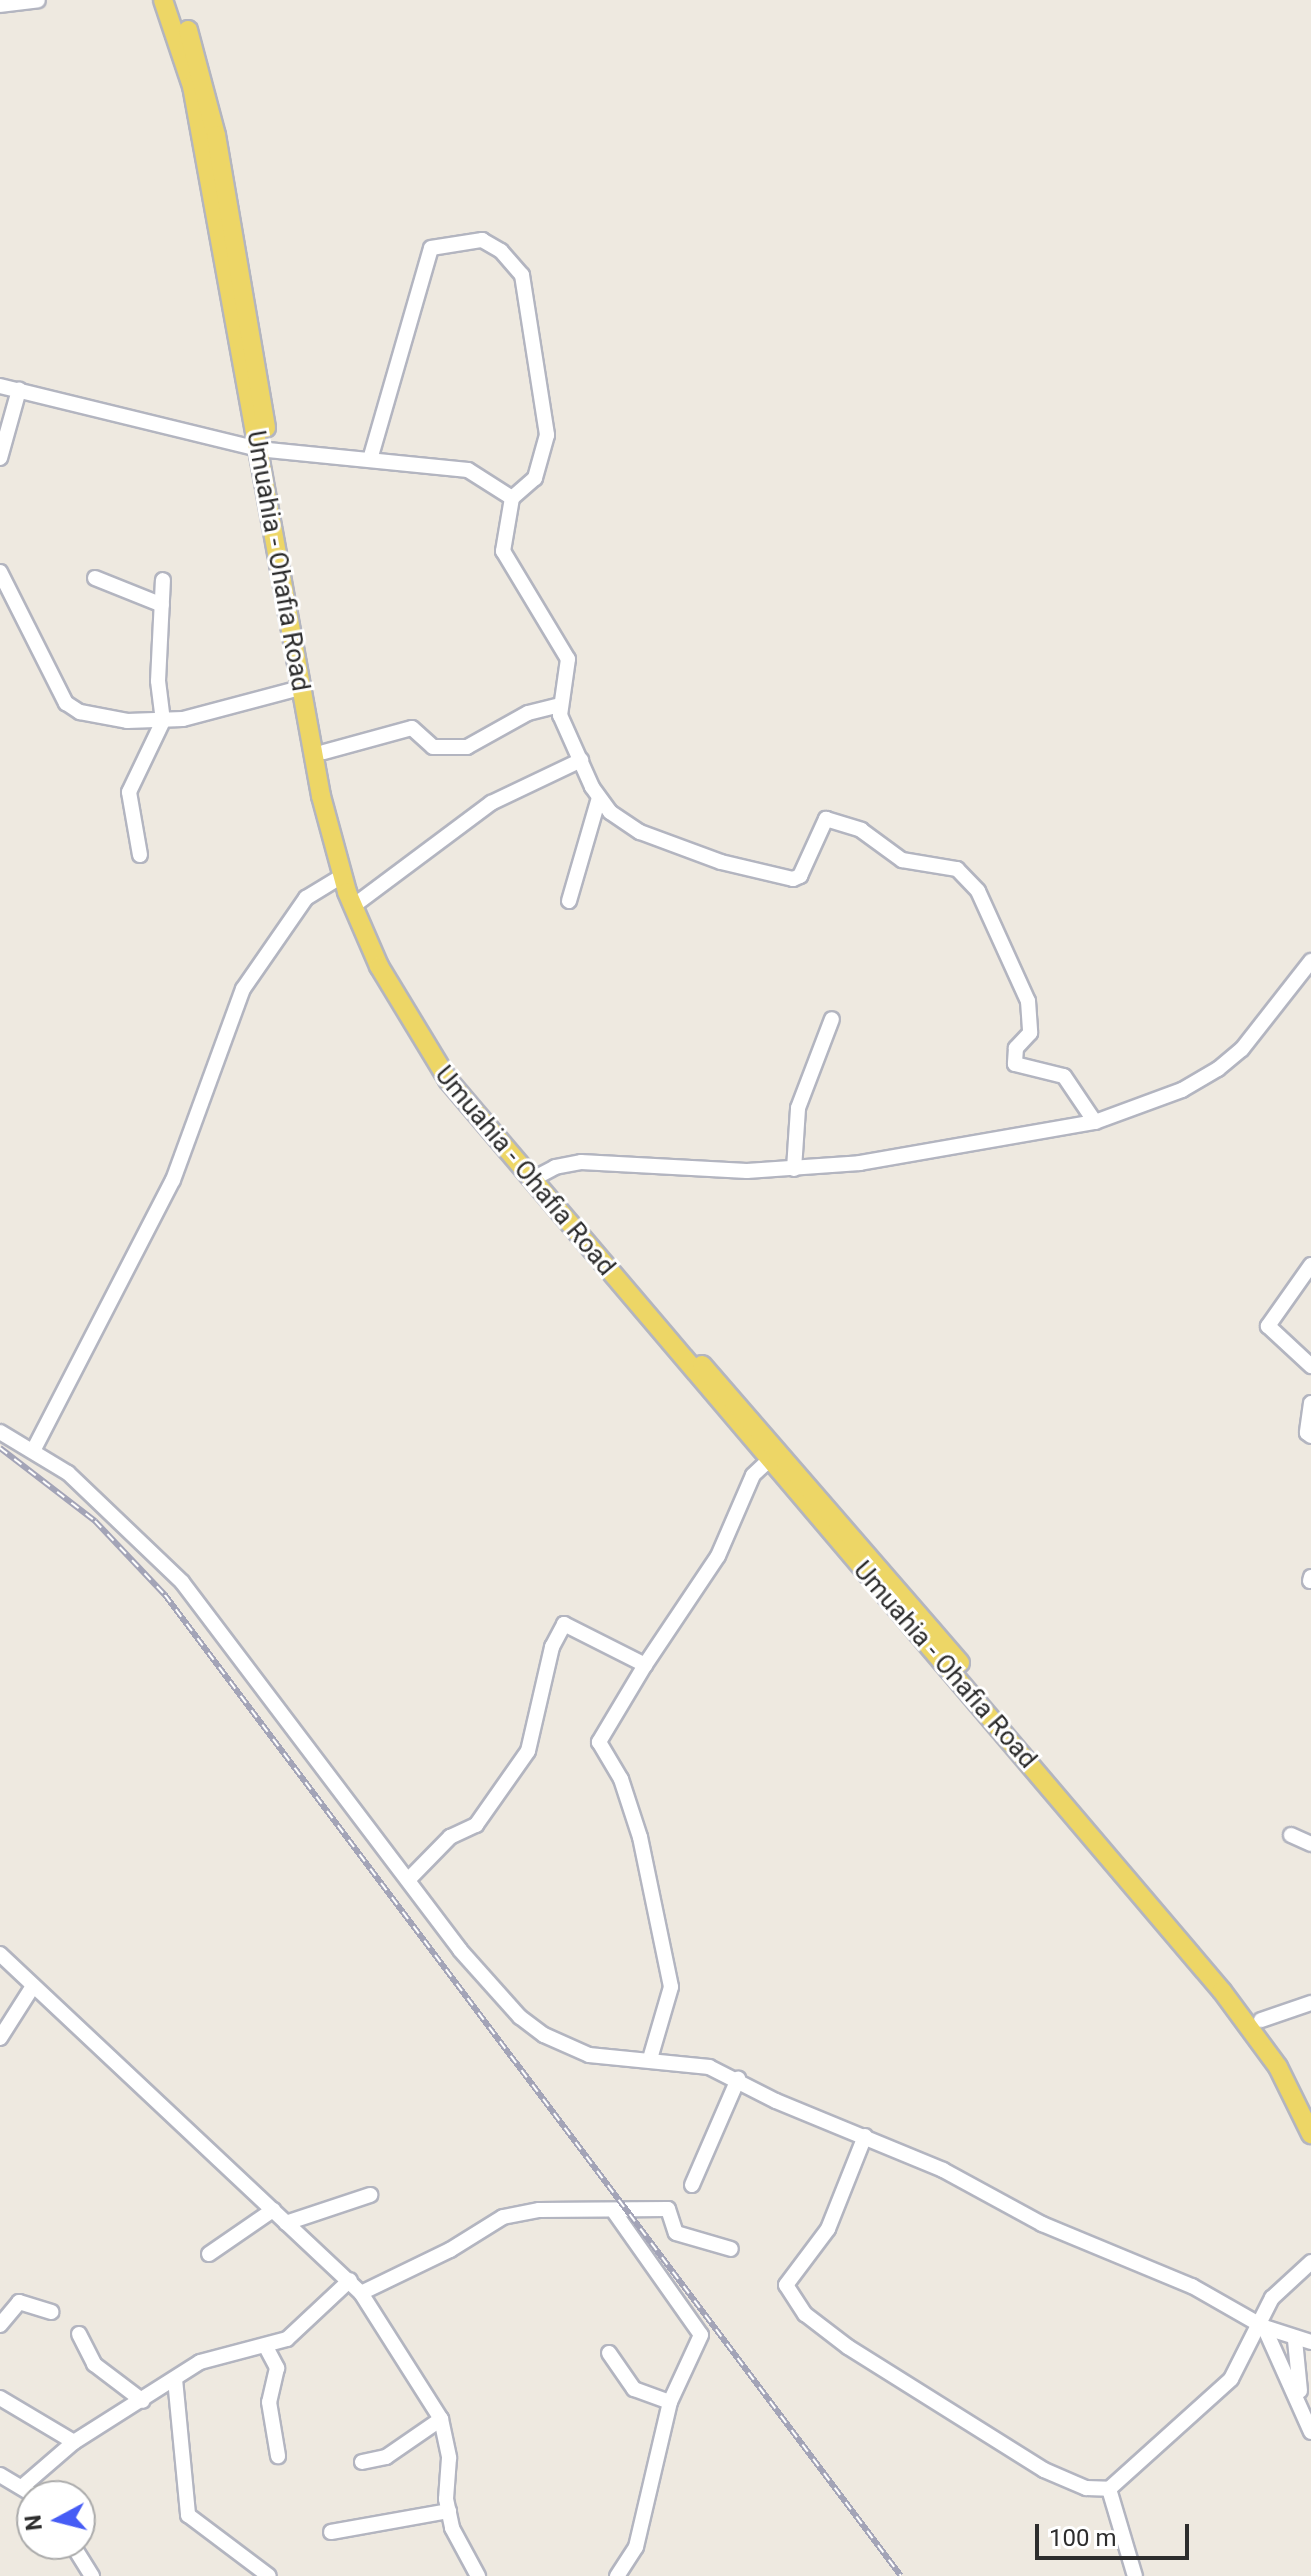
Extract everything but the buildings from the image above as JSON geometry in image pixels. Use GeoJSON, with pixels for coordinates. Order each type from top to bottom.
{"type":"FeatureCollection","features":[{"type":"Feature","properties":{"kind":"main road","name":"Umuahia - Ohafia Road"},"geometry":{"type":"LineString","coordinates":[[163,0],[192,86],[324,752],[360,901],[431,1038],[535,1177],[768,1461],[1221,1981],[1261,2020],[1311,2106]]}},
{"type":"Feature","properties":{"kind":"main road","name":"Umuahia - Ohafia Road"},"geometry":{"type":"LineString","coordinates":[[175,0],[194,48],[216,135],[300,688],[342,876],[379,966],[425,1050],[1221,1981],[1278,2067],[1311,2134]]}},
{"type":"Feature","properties":{"kind":"street"},"geometry":{"type":"LineString","coordinates":[[0,5],[38,0]]}},
{"type":"Feature","properties":{"kind":"street"},"geometry":{"type":"LineString","coordinates":[[371,456],[431,248],[482,240],[501,251],[522,275],[547,435],[535,478],[512,498],[503,551],[568,659],[570,673],[559,705],[599,798],[610,812],[640,832],[721,862],[793,879],[800,876],[826,819],[861,830],[902,860],[957,869],[978,891],[1028,1001],[1030,1033],[1016,1048],[1015,1064],[1064,1076],[1095,1122]]}},
{"type":"Feature","properties":{"kind":"street"},"geometry":{"type":"LineString","coordinates":[[0,458],[7,384],[264,450],[371,456],[468,470],[512,498]]}},
{"type":"Feature","properties":{"kind":"street"},"geometry":{"type":"LineString","coordinates":[[0,572],[66,703],[97,716],[163,721],[300,688]]}},
{"type":"Feature","properties":{"kind":"street"},"geometry":{"type":"LineString","coordinates":[[95,578],[162,605]]}},
{"type":"Feature","properties":{"kind":"street"},"geometry":{"type":"LineString","coordinates":[[140,855],[129,792],[163,721],[158,681],[163,580]]}},
{"type":"Feature","properties":{"kind":"street"},"geometry":{"type":"LineString","coordinates":[[324,752],[412,728],[433,747],[467,747],[528,713],[559,705]]}},
{"type":"Feature","properties":{"kind":"street"},"geometry":{"type":"LineString","coordinates":[[360,901],[491,803],[581,760]]}},
{"type":"Feature","properties":{"kind":"street"},"geometry":{"type":"LineString","coordinates":[[569,901],[599,798]]}},
{"type":"Feature","properties":{"kind":"street"},"geometry":{"type":"LineString","coordinates":[[34,1449],[173,1180],[243,989],[306,898],[342,876]]}},
{"type":"Feature","properties":{"kind":"street"},"geometry":{"type":"LineString","coordinates":[[535,1177],[581,1162],[794,1169],[911,1156],[1095,1122],[1182,1090],[1218,1069],[1242,1049],[1311,961]]}},
{"type":"Feature","properties":{"kind":"street"},"geometry":{"type":"LineString","coordinates":[[794,1169],[798,1108],[832,1019]]}},
{"type":"Feature","properties":{"kind":"street"},"geometry":{"type":"LineString","coordinates":[[1311,1265],[1268,1326],[1311,1366]]}},
{"type":"Feature","properties":{"kind":"street"},"geometry":{"type":"LineString","coordinates":[[1311,1403],[1311,1436]]}},
{"type":"Feature","properties":{"kind":"street"},"geometry":{"type":"LineString","coordinates":[[0,1432],[34,1449],[120,1519],[182,1582],[494,1991],[532,2026],[589,2055],[686,2062],[738,2079],[776,2101],[865,2136],[1042,2224],[1192,2286],[1261,2326],[1295,2340],[1311,2342]]}},
{"type":"Feature","properties":{"kind":"street"},"geometry":{"type":"LineString","coordinates":[[650,2059],[671,1987],[640,1837],[621,1779],[599,1742],[645,1665],[718,1556],[753,1475],[768,1461]]}},
{"type":"Feature","properties":{"kind":"street"},"geometry":{"type":"LineString","coordinates":[[409,1879],[450,1837],[476,1825],[528,1751],[549,1657],[564,1624],[645,1665]]}},
{"type":"Feature","properties":{"kind":"street"},"geometry":{"type":"LineString","coordinates":[[1291,1835],[1311,1844]]}},
{"type":"Feature","properties":{"kind":"street"},"geometry":{"type":"LineString","coordinates":[[0,1954],[361,2293],[441,2419],[449,2458],[452,2528],[478,2576]]}},
{"type":"Feature","properties":{"kind":"street"},"geometry":{"type":"LineString","coordinates":[[0,2038],[33,1986]]}},
{"type":"Feature","properties":{"kind":"street"},"geometry":{"type":"LineString","coordinates":[[1261,2020],[1311,2003]]}},
{"type":"Feature","properties":{"kind":"street"},"geometry":{"type":"LineString","coordinates":[[692,2185],[738,2079]]}},
{"type":"Feature","properties":{"kind":"street"},"geometry":{"type":"LineString","coordinates":[[865,2136],[828,2229],[786,2285],[805,2314],[848,2347],[1044,2470],[1086,2488],[1109,2489],[1231,2379],[1283,2286],[1311,2262]]}},
{"type":"Feature","properties":{"kind":"street"},"geometry":{"type":"LineString","coordinates":[[286,2223],[370,2195]]}},
{"type":"Feature","properties":{"kind":"street"},"geometry":{"type":"LineString","coordinates":[[361,2293],[450,2250],[503,2217],[539,2210],[615,2213],[644,2207],[668,2209],[676,2233],[731,2249]]}},
{"type":"Feature","properties":{"kind":"street"},"geometry":{"type":"LineString","coordinates":[[209,2254],[273,2210]]}},
{"type":"Feature","properties":{"kind":"street"},"geometry":{"type":"LineString","coordinates":[[615,2213],[700,2331],[670,2402],[636,2547],[617,2576]]}},
{"type":"Feature","properties":{"kind":"street"},"geometry":{"type":"LineString","coordinates":[[39,2480],[74,2442],[218,2353],[266,2347],[287,2339],[350,2280]]}},
{"type":"Feature","properties":{"kind":"street"},"geometry":{"type":"LineString","coordinates":[[0,2325],[19,2302],[51,2312]]}},
{"type":"Feature","properties":{"kind":"street"},"geometry":{"type":"LineString","coordinates":[[1261,2326],[1301,2402],[1311,2432]]}},
{"type":"Feature","properties":{"kind":"street"},"geometry":{"type":"LineString","coordinates":[[79,2334],[94,2364],[143,2401]]}},
{"type":"Feature","properties":{"kind":"street"},"geometry":{"type":"LineString","coordinates":[[1295,2340],[1301,2402]]}},
{"type":"Feature","properties":{"kind":"street"},"geometry":{"type":"LineString","coordinates":[[266,2347],[277,2368],[269,2402],[278,2456]]}},
{"type":"Feature","properties":{"kind":"street"},"geometry":{"type":"LineString","coordinates":[[609,2353],[634,2389],[670,2402]]}},
{"type":"Feature","properties":{"kind":"street"},"geometry":{"type":"LineString","coordinates":[[175,2379],[188,2515],[269,2576]]}},
{"type":"Feature","properties":{"kind":"street"},"geometry":{"type":"LineString","coordinates":[[0,2398],[74,2442]]}},
{"type":"Feature","properties":{"kind":"street"},"geometry":{"type":"LineString","coordinates":[[362,2462],[386,2457],[441,2419]]}},
{"type":"Feature","properties":{"kind":"street"},"geometry":{"type":"LineString","coordinates":[[1109,2489],[1135,2576]]}},
{"type":"Feature","properties":{"kind":"street"},"geometry":{"type":"LineString","coordinates":[[331,2532],[449,2511]]}},
{"type":"Feature","properties":{"kind":"railway"},"geometry":{"type":"LineString","coordinates":[[0,1448],[95,1521],[165,1595],[901,2576]]}}]}
